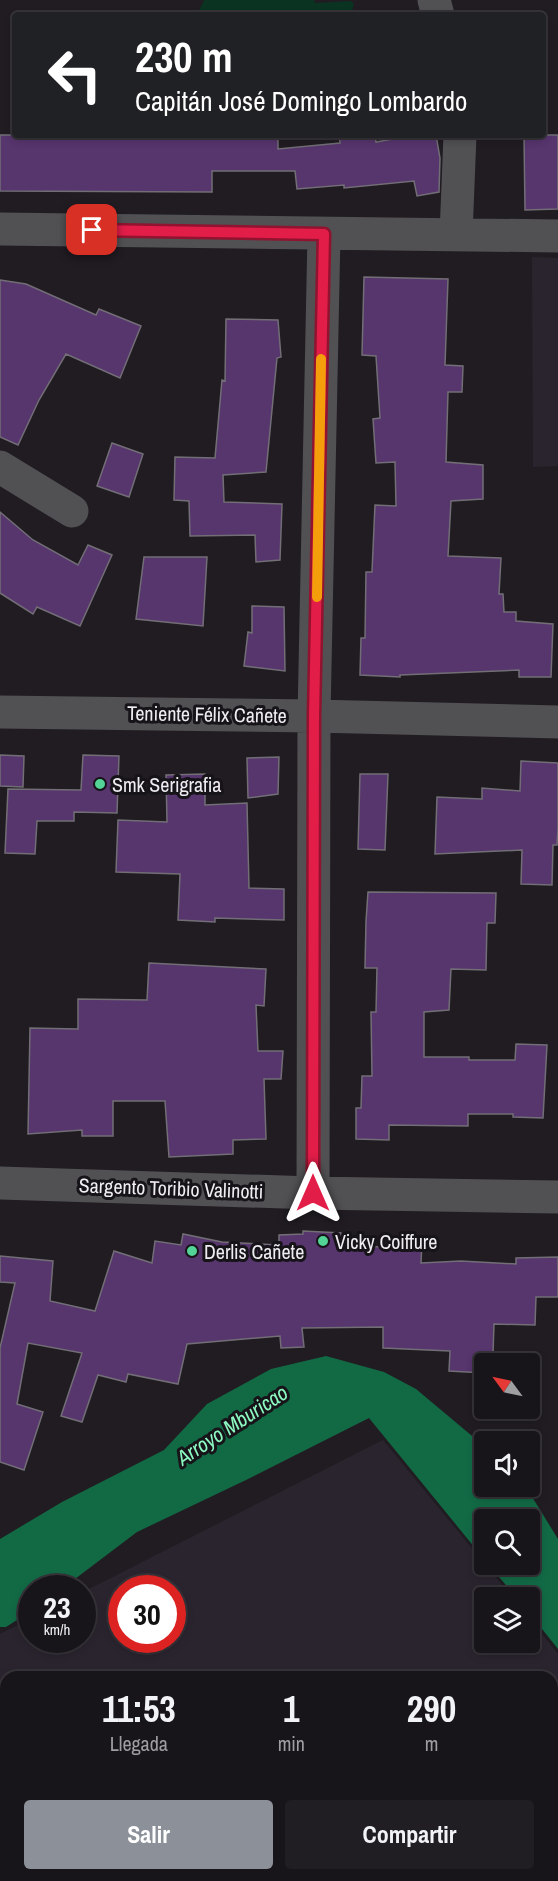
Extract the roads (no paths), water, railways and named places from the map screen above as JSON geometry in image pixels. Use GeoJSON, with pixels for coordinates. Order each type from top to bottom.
{"type":"FeatureCollection","features":[{"type":"Feature","properties":{"kind":"street"},"geometry":{"type":"LineString","coordinates":[[456,235],[460,138]]}},
{"type":"Feature","properties":{"kind":"street"},"geometry":{"type":"LineString","coordinates":[[0,229],[558,236]]}},
{"type":"Feature","properties":{"kind":"street"},"geometry":{"type":"LineString","coordinates":[[313,1193],[314,716],[324,234]]}},
{"type":"Feature","properties":{"kind":"street"},"geometry":{"type":"LineString","coordinates":[[0,467],[72,511]]}},
{"type":"Feature","properties":{"kind":"street","name":"Teniente Félix Cañete"},"geometry":{"type":"LineString","coordinates":[[0,712],[558,722]]}},
{"type":"Feature","properties":{"kind":"street","name":"Sargento Toribio Valinotti"},"geometry":{"type":"LineString","coordinates":[[0,1183],[313,1193],[558,1197]]}},
{"type":"Feature","properties":{"kind":"water","name":"Arroyo Mburicao"},"geometry":{"type":"Polygon","coordinates":[[[326,1356],[384,1372],[416,1389],[474,1438],[474,1497],[532,1497],[540,1509],[474,1509],[474,1547],[369,1418],[137,1532],[80,1575],[18,1575],[18,1619],[6,1627],[0,1627],[0,1539],[62,1502],[164,1450],[207,1404],[271,1369],[326,1356]]]}},
{"type":"Feature","properties":{"kind":"water"},"geometry":{"type":"Polygon","coordinates":[[[540,1510],[558,1539],[558,1649],[540,1626],[540,1587],[508,1587],[497,1575],[540,1575],[540,1510]]]}},
{"type":"Feature","properties":{"kind":"place","name":"Smk Serigrafia"},"geometry":{"type":"Point","coordinates":[100,784]}},
{"type":"Feature","properties":{"kind":"place","name":"Vicky Coiffure"},"geometry":{"type":"Point","coordinates":[323,1241]}},
{"type":"Feature","properties":{"kind":"place","name":"Derlis Cañete"},"geometry":{"type":"Point","coordinates":[192,1251]}}]}
